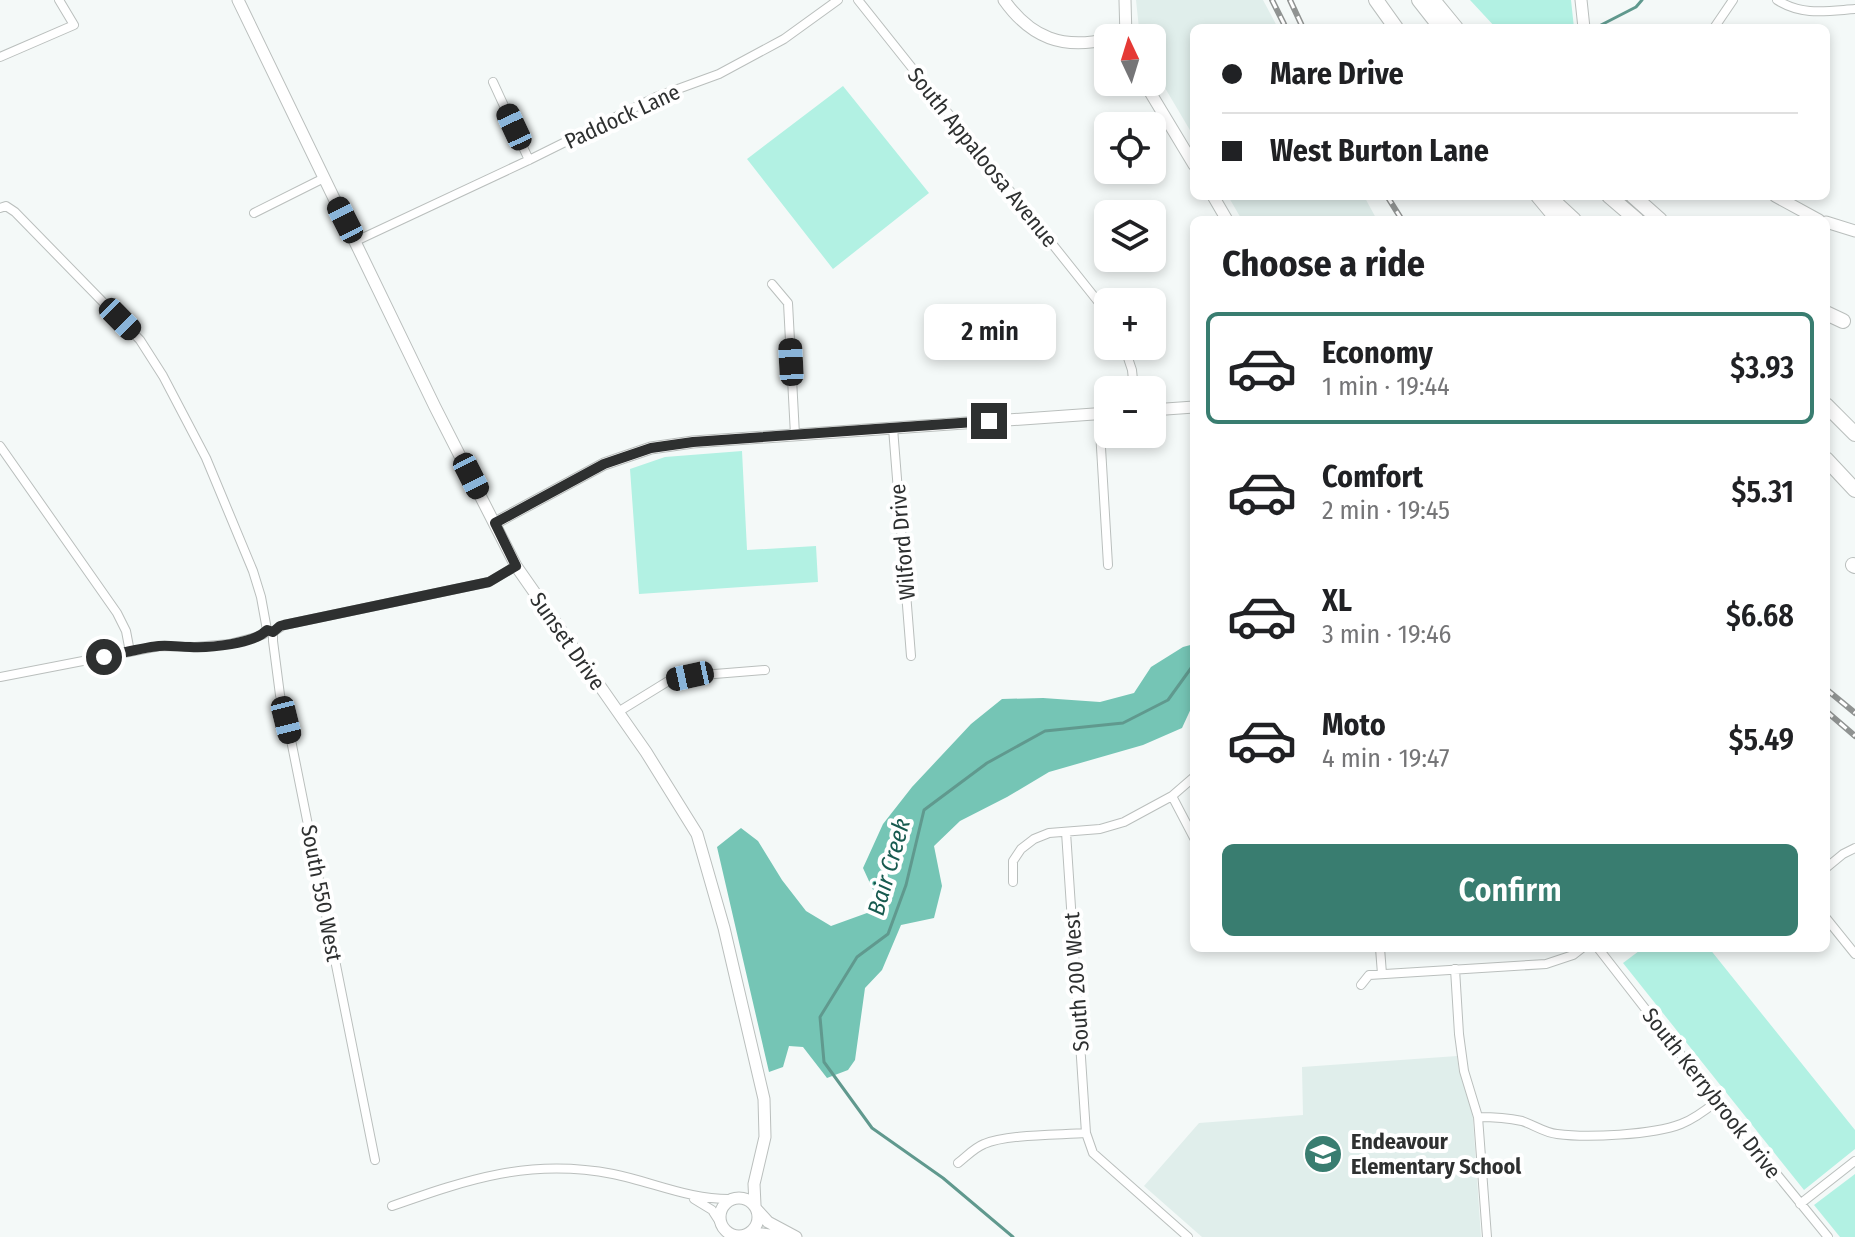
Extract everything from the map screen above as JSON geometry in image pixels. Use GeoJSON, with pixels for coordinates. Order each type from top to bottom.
{"type":"FeatureCollection","features":[{"type":"Feature","properties":{"kind":"highway"},"geometry":{"type":"LineString","coordinates":[[1376,0],[1393,24]]}},
{"type":"Feature","properties":{"kind":"highway"},"geometry":{"type":"LineString","coordinates":[[1419,0],[1438,24]]}},
{"type":"Feature","properties":{"kind":"highway"},"geometry":{"type":"LineString","coordinates":[[1433,0],[1453,24]]}},
{"type":"Feature","properties":{"kind":"highway"},"geometry":{"type":"LineString","coordinates":[[1541,200],[1555,216]]}},
{"type":"Feature","properties":{"kind":"highway"},"geometry":{"type":"LineString","coordinates":[[1552,200],[1570,216]]}},
{"type":"Feature","properties":{"kind":"highway"},"geometry":{"type":"LineString","coordinates":[[1614,200],[1632,216]]}},
{"type":"Feature","properties":{"kind":"highway"},"geometry":{"type":"LineString","coordinates":[[1638,200],[1656,216]]}},
{"type":"Feature","properties":{"kind":"highway"},"geometry":{"type":"LineString","coordinates":[[1830,315],[1843,321]]}},
{"type":"Feature","properties":{"kind":"highway"},"geometry":{"type":"LineString","coordinates":[[1830,409],[1855,434]]}},
{"type":"Feature","properties":{"kind":"highway"},"geometry":{"type":"LineString","coordinates":[[1830,463],[1855,490]]}},
{"type":"Feature","properties":{"kind":"main road","name":"Sunset Drive"},"geometry":{"type":"LineString","coordinates":[[238,0],[435,407],[516,566],[646,752],[697,834],[724,928],[765,1105],[766,1126],[754,1184],[756,1208]]}},
{"type":"Feature","properties":{"kind":"main road"},"geometry":{"type":"LineString","coordinates":[[1004,0],[1030,28],[1049,38],[1071,44],[1094,41]]}},
{"type":"Feature","properties":{"kind":"main road"},"geometry":{"type":"LineString","coordinates":[[1125,0],[1126,24]]}},
{"type":"Feature","properties":{"kind":"main road"},"geometry":{"type":"LineString","coordinates":[[1581,0],[1584,24]]}},
{"type":"Feature","properties":{"kind":"main road"},"geometry":{"type":"LineString","coordinates":[[1152,96],[1190,158]]}},
{"type":"Feature","properties":{"kind":"main road"},"geometry":{"type":"LineString","coordinates":[[1782,200],[1812,216]]}},
{"type":"Feature","properties":{"kind":"main road"},"geometry":{"type":"LineString","coordinates":[[1830,223],[1855,231]]}},
{"type":"Feature","properties":{"kind":"main road"},"geometry":{"type":"LineString","coordinates":[[1166,409],[1190,407]]}},
{"type":"Feature","properties":{"kind":"main road"},"geometry":{"type":"LineString","coordinates":[[495,523],[604,464],[651,448],[693,442],[1094,414]]}},
{"type":"Feature","properties":{"kind":"main road"},"geometry":{"type":"LineString","coordinates":[[759,1165],[734,1198],[721,1209],[721,1224],[729,1233],[740,1236],[762,1234],[784,1237]]}},
{"type":"Feature","properties":{"kind":"main road"},"geometry":{"type":"LineString","coordinates":[[734,1198],[747,1199],[768,1222],[796,1237]]}},
{"type":"Feature","properties":{"kind":"main road"},"geometry":{"type":"LineString","coordinates":[[746,1235],[757,1225],[759,1215],[756,1208]]}},
{"type":"Feature","properties":{"kind":"street"},"geometry":{"type":"LineString","coordinates":[[0,57],[74,25],[59,0]]}},
{"type":"Feature","properties":{"kind":"street","name":"Paddock Lane"},"geometry":{"type":"LineString","coordinates":[[356,241],[656,97],[719,74],[784,39],[838,0]]}},
{"type":"Feature","properties":{"kind":"street","name":"South Appaloosa Avenue"},"geometry":{"type":"LineString","coordinates":[[858,0],[1094,296]]}},
{"type":"Feature","properties":{"kind":"street"},"geometry":{"type":"LineString","coordinates":[[1717,24],[1733,0]]}},
{"type":"Feature","properties":{"kind":"street"},"geometry":{"type":"LineString","coordinates":[[1777,0],[1806,12],[1855,9]]}},
{"type":"Feature","properties":{"kind":"street"},"geometry":{"type":"LineString","coordinates":[[493,82],[529,160]]}},
{"type":"Feature","properties":{"kind":"street"},"geometry":{"type":"LineString","coordinates":[[254,213],[324,178]]}},
{"type":"Feature","properties":{"kind":"street","name":"South 550 West"},"geometry":{"type":"LineString","coordinates":[[3,207],[15,212],[140,340],[163,376],[206,458],[247,557],[270,631],[280,695],[375,1160]]}},
{"type":"Feature","properties":{"kind":"street"},"geometry":{"type":"LineString","coordinates":[[772,284],[788,303],[795,435]]}},
{"type":"Feature","properties":{"kind":"street","name":"Wilford Drive"},"geometry":{"type":"LineString","coordinates":[[893,428],[911,656]]}},
{"type":"Feature","properties":{"kind":"street"},"geometry":{"type":"LineString","coordinates":[[0,446],[117,613],[126,631],[130,652]]}},
{"type":"Feature","properties":{"kind":"street"},"geometry":{"type":"LineString","coordinates":[[1104,448],[1108,565]]}},
{"type":"Feature","properties":{"kind":"street"},"geometry":{"type":"LineString","coordinates":[[0,677],[160,646],[229,644],[284,625],[489,582],[516,566]]}},
{"type":"Feature","properties":{"kind":"street"},"geometry":{"type":"LineString","coordinates":[[618,712],[670,680],[765,670]]}},
{"type":"Feature","properties":{"kind":"street"},"geometry":{"type":"LineString","coordinates":[[1013,882],[1013,861],[1021,849],[1034,839],[1049,833],[1100,829],[1124,822],[1172,796],[1190,780]]}},
{"type":"Feature","properties":{"kind":"street"},"geometry":{"type":"LineString","coordinates":[[1172,796],[1190,830]]}},
{"type":"Feature","properties":{"kind":"street","name":"South 200 West"},"geometry":{"type":"LineString","coordinates":[[1066,832],[1086,1133]]}},
{"type":"Feature","properties":{"kind":"street"},"geometry":{"type":"LineString","coordinates":[[1830,865],[1855,848]]}},
{"type":"Feature","properties":{"kind":"street"},"geometry":{"type":"LineString","coordinates":[[1830,923],[1855,954]]}},
{"type":"Feature","properties":{"kind":"street"},"geometry":{"type":"LineString","coordinates":[[1380,952],[1382,974]]}},
{"type":"Feature","properties":{"kind":"street"},"geometry":{"type":"LineString","coordinates":[[1361,985],[1369,975],[1546,964],[1577,952]]}},
{"type":"Feature","properties":{"kind":"street","name":"South Kerrybrook Drive"},"geometry":{"type":"LineString","coordinates":[[1601,952],[1828,1237]]}},
{"type":"Feature","properties":{"kind":"street"},"geometry":{"type":"LineString","coordinates":[[1455,969],[1464,1071],[1478,1117],[1487,1237]]}},
{"type":"Feature","properties":{"kind":"street"},"geometry":{"type":"LineString","coordinates":[[1478,1117],[1521,1121],[1554,1134],[1594,1136],[1652,1131],[1680,1124],[1717,1101]]}},
{"type":"Feature","properties":{"kind":"street"},"geometry":{"type":"LineString","coordinates":[[958,1163],[988,1142],[1086,1133],[1093,1153],[1188,1237]]}},
{"type":"Feature","properties":{"kind":"street"},"geometry":{"type":"LineString","coordinates":[[1800,1204],[1855,1161]]}},
{"type":"Feature","properties":{"kind":"street"},"geometry":{"type":"LineString","coordinates":[[392,1206],[476,1178],[534,1169],[603,1172],[687,1195],[734,1198]]}},
{"type":"Feature","properties":{"kind":"street"},"geometry":{"type":"LineString","coordinates":[[687,1195],[712,1210],[721,1224]]}},
{"type":"Feature","properties":{"kind":"shaded area"},"geometry":{"type":"Polygon","coordinates":[[[1136,0],[1263,0],[1276,24],[1190,24],[1190,130],[1166,90],[1166,24],[1139,24],[1136,0]]]}},
{"type":"Feature","properties":{"kind":"shaded area"},"geometry":{"type":"Polygon","coordinates":[[[1230,200],[1366,200],[1375,216],[1240,216],[1230,200]]]}},
{"type":"Feature","properties":{"kind":"shaded area","name":"Endeavour Elementary School"},"geometry":{"type":"Polygon","coordinates":[[[1457,1056],[1459,1071],[1472,1105],[1481,1237],[1202,1237],[1144,1186],[1199,1123],[1303,1115],[1302,1067],[1457,1056]]]}},
{"type":"Feature","properties":{"kind":"green space"},"geometry":{"type":"Polygon","coordinates":[[[1470,0],[1571,0],[1574,24],[1492,24],[1470,0]]]}},
{"type":"Feature","properties":{"kind":"green space"},"geometry":{"type":"Polygon","coordinates":[[[843,86],[929,193],[833,269],[747,159],[843,86]]]}},
{"type":"Feature","properties":{"kind":"green space"},"geometry":{"type":"Polygon","coordinates":[[[742,451],[747,550],[816,546],[818,582],[639,594],[630,469],[665,457],[742,451]]]}},
{"type":"Feature","properties":{"kind":"green space"},"geometry":{"type":"Polygon","coordinates":[[[1190,645],[1190,711],[1182,728],[1143,745],[1049,772],[960,821],[934,846],[942,886],[934,918],[901,925],[882,970],[865,988],[855,1060],[848,1070],[827,1078],[803,1047],[789,1046],[783,1067],[769,1072],[717,847],[741,828],[758,841],[806,911],[831,926],[867,913],[879,903],[863,868],[883,824],[912,787],[971,724],[1002,699],[1100,702],[1134,693],[1151,667],[1190,645]]]}},
{"type":"Feature","properties":{"kind":"green space"},"geometry":{"type":"Polygon","coordinates":[[[1638,952],[1712,952],[1855,1130],[1855,1149],[1804,1190],[1623,963],[1638,952]]]}},
{"type":"Feature","properties":{"kind":"green space"},"geometry":{"type":"Polygon","coordinates":[[[1855,1174],[1855,1237],[1840,1237],[1814,1205],[1855,1174]]]}},
{"type":"Feature","properties":{"kind":"waterway","name":"Bair Creek"},"geometry":{"type":"LineString","coordinates":[[1603,24],[1636,7],[1642,0]]}},
{"type":"Feature","properties":{"kind":"waterway","name":"Bair Creek"},"geometry":{"type":"LineString","coordinates":[[1013,1237],[943,1178],[872,1128],[824,1062],[820,1017],[857,957],[888,934],[906,885],[924,810],[987,763],[1045,731],[1123,723],[1168,700],[1190,670]]}},
{"type":"Feature","properties":{"kind":"railway"},"geometry":{"type":"LineString","coordinates":[[1272,0],[1284,24]]}},
{"type":"Feature","properties":{"kind":"railway"},"geometry":{"type":"LineString","coordinates":[[1290,0],[1301,24]]}},
{"type":"Feature","properties":{"kind":"railway"},"geometry":{"type":"LineString","coordinates":[[1390,200],[1400,216]]}},
{"type":"Feature","properties":{"kind":"railway"},"geometry":{"type":"LineString","coordinates":[[1830,692],[1855,713]]}},
{"type":"Feature","properties":{"kind":"railway"},"geometry":{"type":"LineString","coordinates":[[1830,714],[1855,736]]}},
{"type":"Feature","properties":{"kind":"place","name":"Endeavour Elementary School"},"geometry":{"type":"Point","coordinates":[1323,1154]}},
{"type":"Feature","properties":{"kind":"route"},"geometry":{"type":"LineString","coordinates":[[104,657],[160,646],[229,644],[256,637],[267,630],[273,632],[284,625],[489,582],[516,566],[495,523],[604,464],[651,448],[693,442],[989,421]]}}]}
